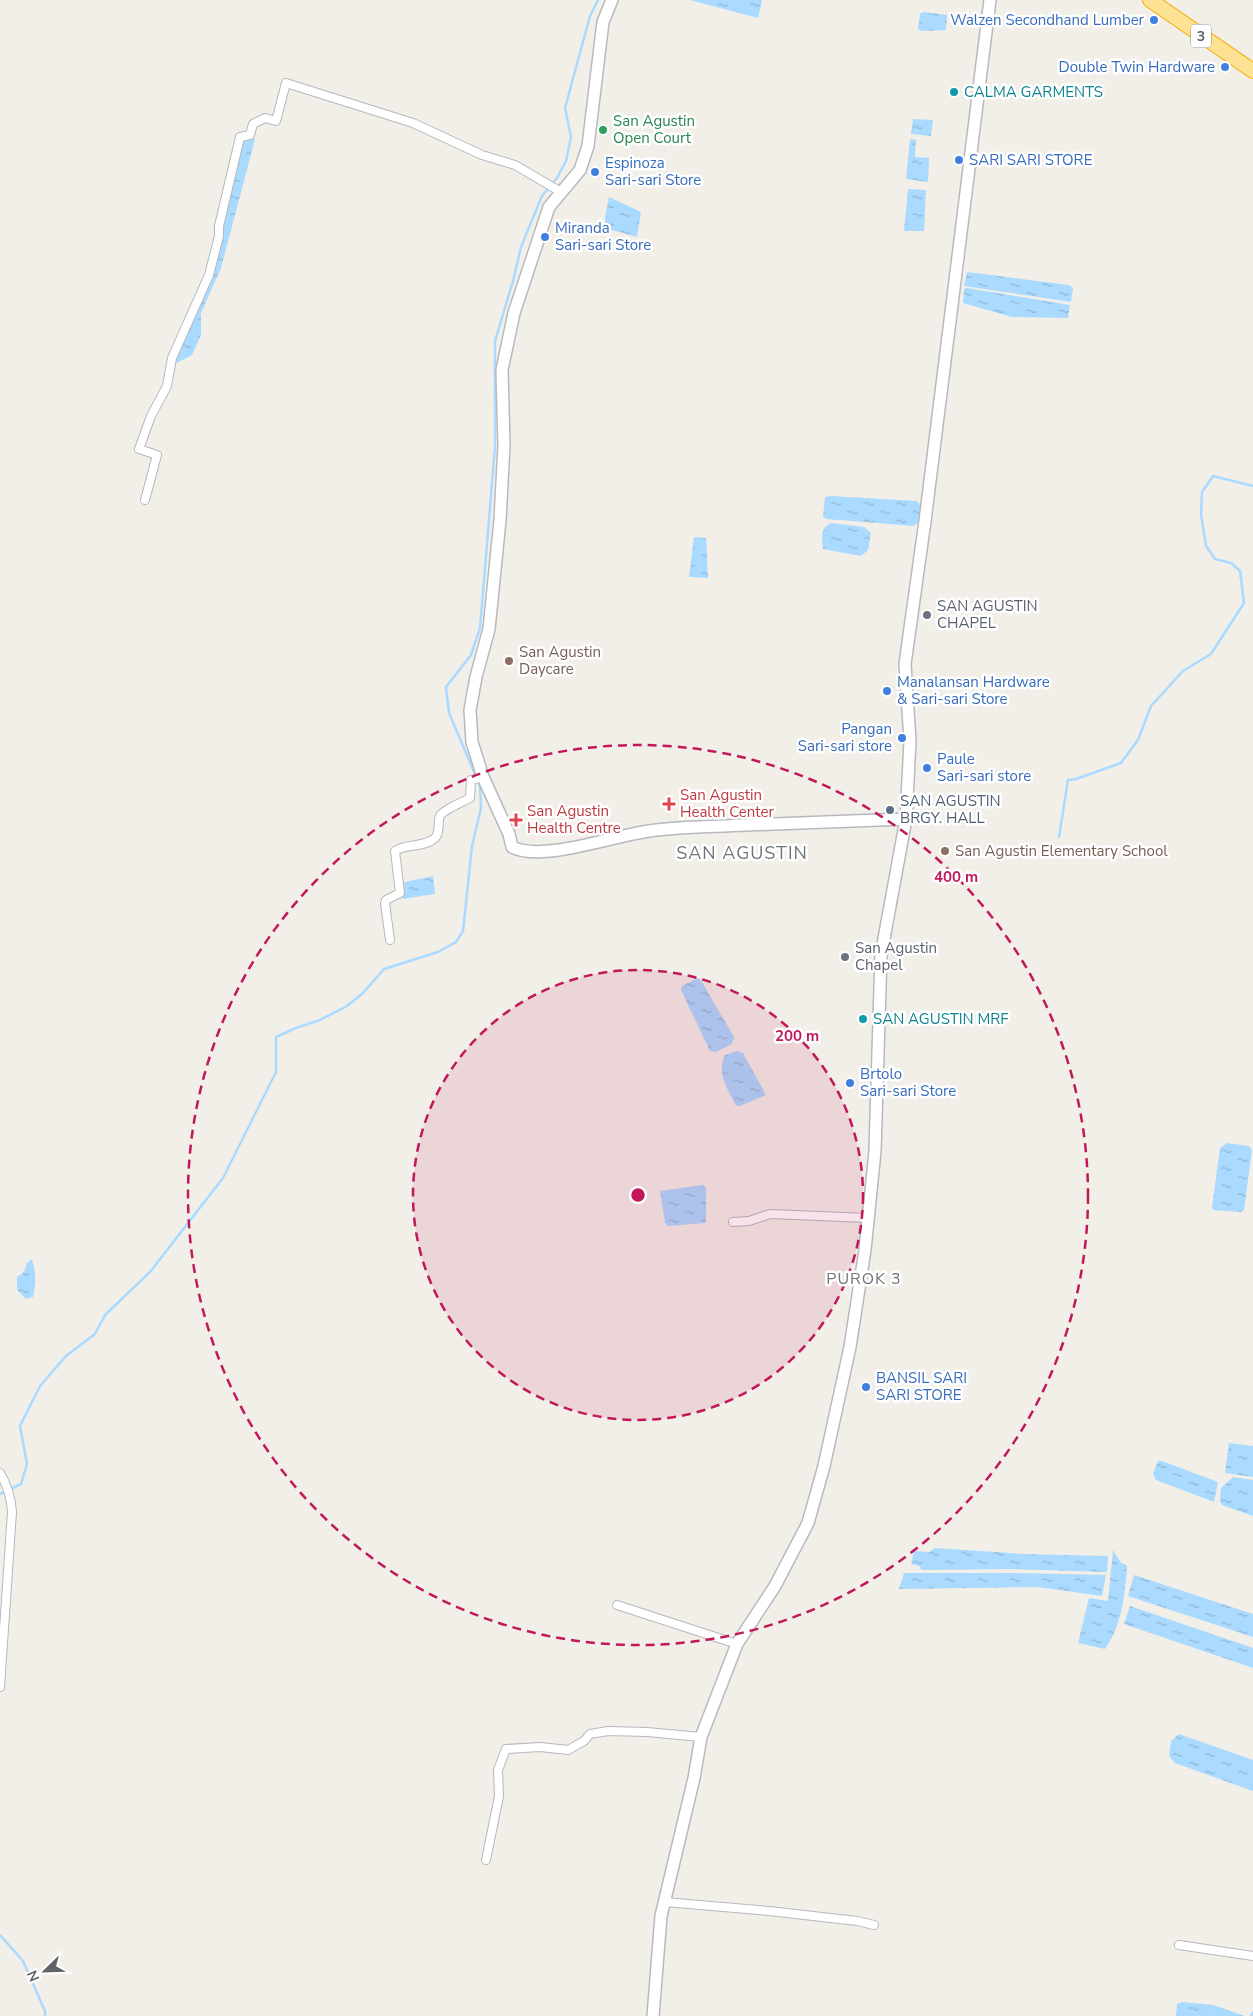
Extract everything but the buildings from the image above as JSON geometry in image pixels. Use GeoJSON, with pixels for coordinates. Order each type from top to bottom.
{"type":"FeatureCollection","features":[{"type":"Feature","properties":{"kind":"highway","name":"3"},"geometry":{"type":"LineString","coordinates":[[1150,0],[1253,71]]}},
{"type":"Feature","properties":{"kind":"street"},"geometry":{"type":"LineString","coordinates":[[612,0],[603,22],[588,146],[580,170],[558,191],[549,207],[514,313],[502,370],[504,445],[500,520],[489,629],[476,677],[470,710],[472,742],[483,777],[509,834],[512,847],[518,850],[545,851],[574,848],[644,832],[712,827],[906,819]]}},
{"type":"Feature","properties":{"kind":"street"},"geometry":{"type":"LineString","coordinates":[[653,2016],[661,1916],[694,1778],[701,1737],[738,1644],[775,1586],[808,1523],[824,1466],[850,1347],[868,1218],[877,1102],[881,955],[906,819],[910,741],[905,664],[925,521],[990,0]]}},
{"type":"Feature","properties":{"kind":"street"},"geometry":{"type":"LineString","coordinates":[[145,500],[157,455],[139,449],[151,416],[167,386],[172,358],[209,275],[240,138],[250,135],[253,124],[265,118],[276,121],[286,83],[413,123],[482,155],[515,165],[558,191]]}},
{"type":"Feature","properties":{"kind":"street"},"geometry":{"type":"LineString","coordinates":[[390,940],[385,903],[386,900],[400,893],[395,852],[398,849],[417,846],[435,838],[438,834],[439,817],[443,812],[470,798],[471,780],[483,777]]}},
{"type":"Feature","properties":{"kind":"street"},"geometry":{"type":"LineString","coordinates":[[733,1222],[749,1221],[770,1214],[868,1218]]}},
{"type":"Feature","properties":{"kind":"street"},"geometry":{"type":"LineString","coordinates":[[0,1472],[11,1496],[12,1512],[0,1687]]}},
{"type":"Feature","properties":{"kind":"street"},"geometry":{"type":"LineString","coordinates":[[617,1605],[738,1644]]}},
{"type":"Feature","properties":{"kind":"street"},"geometry":{"type":"LineString","coordinates":[[486,1860],[499,1796],[498,1770],[506,1749],[540,1747],[568,1750],[584,1741],[590,1734],[608,1731],[670,1732],[701,1737]]}},
{"type":"Feature","properties":{"kind":"street"},"geometry":{"type":"LineString","coordinates":[[665,1902],[769,1911],[857,1921],[874,1925]]}},
{"type":"Feature","properties":{"kind":"street"},"geometry":{"type":"LineString","coordinates":[[1179,1945],[1253,1956]]}},
{"type":"Feature","properties":{"kind":"water"},"geometry":{"type":"Polygon","coordinates":[[[690,0],[762,0],[758,18],[690,0]]]}},
{"type":"Feature","properties":{"kind":"water"},"geometry":{"type":"Polygon","coordinates":[[[923,12],[947,15],[946,30],[921,31],[918,29],[920,14],[923,12]]]}},
{"type":"Feature","properties":{"kind":"water"},"geometry":{"type":"Polygon","coordinates":[[[913,119],[933,120],[931,136],[911,134],[913,119]]]}},
{"type":"Feature","properties":{"kind":"water"},"geometry":{"type":"Polygon","coordinates":[[[250,137],[255,139],[221,268],[201,313],[201,335],[192,355],[173,365],[211,275],[242,139],[250,137]]]}},
{"type":"Feature","properties":{"kind":"water"},"geometry":{"type":"Polygon","coordinates":[[[910,139],[916,140],[915,157],[929,158],[928,182],[906,179],[910,139]]]}},
{"type":"Feature","properties":{"kind":"water"},"geometry":{"type":"Polygon","coordinates":[[[908,189],[926,190],[924,231],[904,231],[908,189]]]}},
{"type":"Feature","properties":{"kind":"water"},"geometry":{"type":"Polygon","coordinates":[[[609,197],[641,212],[637,237],[605,228],[609,197]]]}},
{"type":"Feature","properties":{"kind":"water"},"geometry":{"type":"Polygon","coordinates":[[[967,272],[1069,285],[1073,288],[1071,302],[964,286],[967,272]]]}},
{"type":"Feature","properties":{"kind":"water"},"geometry":{"type":"Polygon","coordinates":[[[964,289],[1070,305],[1068,318],[1012,317],[963,303],[964,289]]]}},
{"type":"Feature","properties":{"kind":"water"},"geometry":{"type":"Polygon","coordinates":[[[825,497],[917,501],[920,505],[918,522],[914,526],[827,519],[823,517],[825,497]]]}},
{"type":"Feature","properties":{"kind":"water"},"geometry":{"type":"Polygon","coordinates":[[[831,523],[864,527],[871,533],[868,550],[861,556],[823,549],[823,531],[831,523]]]}},
{"type":"Feature","properties":{"kind":"water"},"geometry":{"type":"Polygon","coordinates":[[[694,537],[706,538],[708,578],[689,577],[694,537]]]}},
{"type":"Feature","properties":{"kind":"water"},"geometry":{"type":"Polygon","coordinates":[[[433,876],[435,894],[403,899],[401,883],[433,876]]]}},
{"type":"Feature","properties":{"kind":"water"},"geometry":{"type":"Polygon","coordinates":[[[698,978],[734,1037],[732,1044],[716,1052],[710,1051],[681,990],[682,986],[698,978]]]}},
{"type":"Feature","properties":{"kind":"water"},"geometry":{"type":"Polygon","coordinates":[[[737,1051],[743,1053],[766,1095],[740,1106],[736,1106],[722,1075],[725,1055],[737,1051]]]}},
{"type":"Feature","properties":{"kind":"water"},"geometry":{"type":"Polygon","coordinates":[[[1227,1143],[1249,1146],[1252,1150],[1244,1210],[1241,1212],[1213,1210],[1212,1207],[1220,1148],[1227,1143]]]}},
{"type":"Feature","properties":{"kind":"water"},"geometry":{"type":"Polygon","coordinates":[[[702,1185],[706,1187],[705,1223],[668,1226],[665,1223],[660,1191],[702,1185]]]}},
{"type":"Feature","properties":{"kind":"water"},"geometry":{"type":"Polygon","coordinates":[[[32,1259],[35,1273],[34,1292],[33,1297],[26,1299],[17,1290],[17,1277],[24,1272],[27,1263],[32,1259]]]}},
{"type":"Feature","properties":{"kind":"water"},"geometry":{"type":"Polygon","coordinates":[[[1229,1443],[1253,1446],[1253,1477],[1225,1473],[1229,1443]]]}},
{"type":"Feature","properties":{"kind":"water"},"geometry":{"type":"Polygon","coordinates":[[[1158,1461],[1218,1482],[1214,1502],[1156,1480],[1153,1474],[1158,1461]]]}},
{"type":"Feature","properties":{"kind":"water"},"geometry":{"type":"Polygon","coordinates":[[[1233,1477],[1253,1480],[1253,1516],[1222,1505],[1220,1501],[1221,1488],[1233,1477]]]}},
{"type":"Feature","properties":{"kind":"water"},"geometry":{"type":"Polygon","coordinates":[[[935,1548],[1024,1554],[1108,1556],[1107,1572],[1012,1569],[921,1570],[920,1566],[911,1564],[914,1551],[929,1552],[935,1548]]]}},
{"type":"Feature","properties":{"kind":"water"},"geometry":{"type":"Polygon","coordinates":[[[1113,1550],[1121,1563],[1127,1565],[1124,1598],[1119,1620],[1105,1649],[1078,1643],[1089,1598],[1108,1601],[1113,1550]]]}},
{"type":"Feature","properties":{"kind":"water"},"geometry":{"type":"Polygon","coordinates":[[[904,1573],[1106,1575],[1102,1596],[1038,1587],[899,1589],[904,1573]]]}},
{"type":"Feature","properties":{"kind":"water"},"geometry":{"type":"Polygon","coordinates":[[[1134,1575],[1253,1614],[1253,1637],[1128,1596],[1134,1575]]]}},
{"type":"Feature","properties":{"kind":"water"},"geometry":{"type":"Polygon","coordinates":[[[1130,1606],[1253,1648],[1253,1668],[1124,1624],[1130,1606]]]}},
{"type":"Feature","properties":{"kind":"water"},"geometry":{"type":"Polygon","coordinates":[[[1179,1734],[1253,1760],[1253,1791],[1175,1763],[1169,1756],[1171,1741],[1179,1734]]]}},
{"type":"Feature","properties":{"kind":"water"},"geometry":{"type":"Polygon","coordinates":[[[1182,2002],[1213,2005],[1245,2016],[1176,2016],[1177,2004],[1182,2002]]]}},
{"type":"Feature","properties":{"kind":"waterway"},"geometry":{"type":"LineString","coordinates":[[0,1494],[21,1484],[27,1464],[20,1426],[40,1386],[66,1356],[95,1334],[105,1315],[150,1272],[223,1178],[276,1072],[276,1037],[320,1020],[347,1006],[363,993],[384,969],[438,952],[456,942],[463,931],[472,846],[481,808],[480,786],[449,713],[446,687],[471,655],[480,628],[495,447],[495,341],[521,247],[542,196],[557,178],[566,161],[571,137],[565,108],[590,16],[598,0]]}},
{"type":"Feature","properties":{"kind":"waterway"},"geometry":{"type":"LineString","coordinates":[[1059,837],[1068,780],[1121,763],[1138,740],[1151,706],[1183,671],[1211,654],[1244,603],[1240,571],[1231,563],[1215,559],[1206,546],[1201,514],[1202,492],[1213,476],[1253,486]]}},
{"type":"Feature","properties":{"kind":"waterway"},"geometry":{"type":"LineString","coordinates":[[0,1935],[23,1961],[45,2011],[45,2016]]}},
{"type":"Feature","properties":{"kind":"place","name":"Walzen Secondhand Lumber"},"geometry":{"type":"Point","coordinates":[1154,20]}},
{"type":"Feature","properties":{"kind":"place","name":"Double Twin Hardware"},"geometry":{"type":"Point","coordinates":[1225,67]}},
{"type":"Feature","properties":{"kind":"place","name":"CALMA GARMENTS"},"geometry":{"type":"Point","coordinates":[954,92]}},
{"type":"Feature","properties":{"kind":"place","name":"San Agustin Open Court"},"geometry":{"type":"Point","coordinates":[603,130]}},
{"type":"Feature","properties":{"kind":"place","name":"SARI SARI STORE"},"geometry":{"type":"Point","coordinates":[959,160]}},
{"type":"Feature","properties":{"kind":"place","name":"Espinoza Sari-sari Store"},"geometry":{"type":"Point","coordinates":[595,172]}},
{"type":"Feature","properties":{"kind":"place","name":"Miranda Sari-sari Store"},"geometry":{"type":"Point","coordinates":[545,237]}},
{"type":"Feature","properties":{"kind":"place","name":"SAN AGUSTIN CHAPEL"},"geometry":{"type":"Point","coordinates":[927,615]}},
{"type":"Feature","properties":{"kind":"place","name":"San Agustin Daycare"},"geometry":{"type":"Point","coordinates":[509,661]}},
{"type":"Feature","properties":{"kind":"place","name":"Manalansan Hardware & Sari-sari Store"},"geometry":{"type":"Point","coordinates":[887,691]}},
{"type":"Feature","properties":{"kind":"place","name":"Pangan Sari-sari store"},"geometry":{"type":"Point","coordinates":[902,738]}},
{"type":"Feature","properties":{"kind":"place","name":"Paule Sari-sari store"},"geometry":{"type":"Point","coordinates":[927,768]}},
{"type":"Feature","properties":{"kind":"place","name":"San Agustin Health Center"},"geometry":{"type":"Point","coordinates":[669,804]}},
{"type":"Feature","properties":{"kind":"place","name":"SAN AGUSTIN BRGY. HALL"},"geometry":{"type":"Point","coordinates":[890,810]}},
{"type":"Feature","properties":{"kind":"place","name":"San Agustin Health Centre"},"geometry":{"type":"Point","coordinates":[516,820]}},
{"type":"Feature","properties":{"kind":"place","name":"San Agustin Elementary School"},"geometry":{"type":"Point","coordinates":[945,851]}},
{"type":"Feature","properties":{"kind":"place","name":"San Agustin Chapel"},"geometry":{"type":"Point","coordinates":[845,957]}},
{"type":"Feature","properties":{"kind":"place","name":"SAN AGUSTIN MRF"},"geometry":{"type":"Point","coordinates":[863,1019]}},
{"type":"Feature","properties":{"kind":"place","name":"Brtolo Sari-sari Store"},"geometry":{"type":"Point","coordinates":[850,1083]}},
{"type":"Feature","properties":{"kind":"place","name":"BANSIL SARI SARI STORE"},"geometry":{"type":"Point","coordinates":[866,1387]}},
{"type":"Feature","properties":{"kind":"district","name":"SAN AGUSTIN"},"geometry":{"type":"Point","coordinates":[742,853]}},
{"type":"Feature","properties":{"kind":"district","name":"PUROK 3"},"geometry":{"type":"Point","coordinates":[864,1279]}}]}
